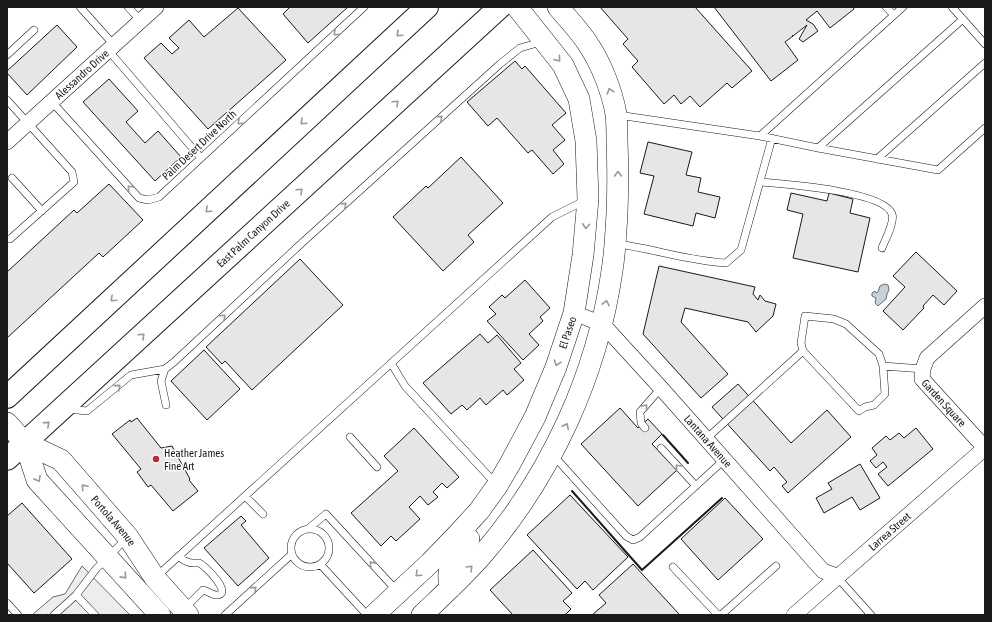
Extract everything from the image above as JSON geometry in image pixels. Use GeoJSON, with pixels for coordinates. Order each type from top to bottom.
{"type":"FeatureCollection","features":[{"type":"Feature","properties":{"kind":"main road"},"geometry":{"type":"LineString","coordinates":[[7,397],[427,7]]}},
{"type":"Feature","properties":{"kind":"main road","name":"East Palm Canyon Drive"},"geometry":{"type":"LineString","coordinates":[[7,459],[500,7]]}},
{"type":"Feature","properties":{"kind":"street","name":"Alessandro Drive"},"geometry":{"type":"LineString","coordinates":[[7,142],[156,7]]}},
{"type":"Feature","properties":{"kind":"street","name":"El Paseo"},"geometry":{"type":"LineString","coordinates":[[374,615],[430,563],[479,511],[497,486],[512,462],[535,417],[556,367],[574,312],[583,255],[588,199],[586,141],[579,99],[563,65],[517,7]]}},
{"type":"Feature","properties":{"kind":"street"},"geometry":{"type":"LineString","coordinates":[[422,615],[482,556],[504,529],[525,498],[552,454],[569,418],[586,377],[602,324],[612,272],[615,244],[618,178],[616,114],[610,90],[588,44],[558,7]]}},
{"type":"Feature","properties":{"kind":"street","name":"Garden Square"},"geometry":{"type":"LineString","coordinates":[[985,306],[927,358],[922,369],[922,379],[985,448]]}},
{"type":"Feature","properties":{"kind":"street","name":"Lantana Avenue"},"geometry":{"type":"LineString","coordinates":[[574,312],[602,324],[620,342],[823,571],[837,576]]}},
{"type":"Feature","properties":{"kind":"street","name":"Portola Avenue"},"geometry":{"type":"LineString","coordinates":[[7,423],[25,443],[61,460],[128,538],[155,578],[183,613]]}},
{"type":"Feature","properties":{"kind":"street","name":"Portola Avenue"},"geometry":{"type":"LineString","coordinates":[[25,443],[37,480],[160,615]]}},
{"type":"Feature","properties":{"kind":"street","name":"Larrea Street"},"geometry":{"type":"LineString","coordinates":[[794,615],[985,448]]}},
{"type":"Feature","properties":{"kind":"street"},"geometry":{"type":"LineString","coordinates":[[451,587],[448,579],[451,564],[473,535],[478,523],[479,511]]}},
{"type":"Feature","properties":{"kind":"lane"},"geometry":{"type":"LineString","coordinates":[[80,7],[111,48],[201,158]]}},
{"type":"Feature","properties":{"kind":"lane"},"geometry":{"type":"LineString","coordinates":[[128,7],[140,21]]}},
{"type":"Feature","properties":{"kind":"lane","name":"Palm Desert Drive North"},"geometry":{"type":"LineString","coordinates":[[52,102],[139,198],[148,200],[159,197],[364,7]]}},
{"type":"Feature","properties":{"kind":"lane"},"geometry":{"type":"LineString","coordinates":[[886,7],[894,15]]}},
{"type":"Feature","properties":{"kind":"lane"},"geometry":{"type":"LineString","coordinates":[[760,136],[903,7]]}},
{"type":"Feature","properties":{"kind":"lane"},"geometry":{"type":"LineString","coordinates":[[952,7],[985,44]]}},
{"type":"Feature","properties":{"kind":"lane"},"geometry":{"type":"LineString","coordinates":[[818,148],[963,19]]}},
{"type":"Feature","properties":{"kind":"lane"},"geometry":{"type":"LineString","coordinates":[[7,55],[34,30]]}},
{"type":"Feature","properties":{"kind":"lane"},"geometry":{"type":"LineString","coordinates":[[166,405],[161,381],[165,369],[500,64],[520,48],[544,41]]}},
{"type":"Feature","properties":{"kind":"lane"},"geometry":{"type":"LineString","coordinates":[[877,159],[985,63]]}},
{"type":"Feature","properties":{"kind":"lane"},"geometry":{"type":"LineString","coordinates":[[7,100],[72,172],[74,182],[10,239],[7,239]]}},
{"type":"Feature","properties":{"kind":"lane"},"geometry":{"type":"LineString","coordinates":[[616,114],[772,138],[938,170],[985,128]]}},
{"type":"Feature","properties":{"kind":"lane"},"geometry":{"type":"LineString","coordinates":[[615,244],[638,247],[709,262],[726,263],[741,250],[772,138]]}},
{"type":"Feature","properties":{"kind":"lane"},"geometry":{"type":"LineString","coordinates":[[12,178],[42,211]]}},
{"type":"Feature","properties":{"kind":"lane"},"geometry":{"type":"LineString","coordinates":[[760,182],[801,186],[859,195],[882,202],[890,209],[893,216],[892,224],[882,248]]}},
{"type":"Feature","properties":{"kind":"lane"},"geometry":{"type":"LineString","coordinates":[[155,578],[552,216],[588,199]]}},
{"type":"Feature","properties":{"kind":"lane"},"geometry":{"type":"LineString","coordinates":[[805,316],[834,319],[846,324],[879,354],[883,366],[885,394],[874,405],[865,407],[859,411],[803,351],[801,343],[805,316]]}},
{"type":"Feature","properties":{"kind":"lane"},"geometry":{"type":"LineString","coordinates":[[706,439],[803,351]]}},
{"type":"Feature","properties":{"kind":"lane"},"geometry":{"type":"LineString","coordinates":[[391,363],[405,386],[497,486]]}},
{"type":"Feature","properties":{"kind":"lane"},"geometry":{"type":"LineString","coordinates":[[883,366],[922,369]]}},
{"type":"Feature","properties":{"kind":"lane"},"geometry":{"type":"LineString","coordinates":[[63,408],[87,411],[131,375],[165,369]]}},
{"type":"Feature","properties":{"kind":"lane"},"geometry":{"type":"LineString","coordinates":[[645,428],[641,423],[640,412],[661,388]]}},
{"type":"Feature","properties":{"kind":"lane"},"geometry":{"type":"LineString","coordinates":[[350,437],[377,466]]}},
{"type":"Feature","properties":{"kind":"lane"},"geometry":{"type":"LineString","coordinates":[[661,448],[696,486]]}},
{"type":"Feature","properties":{"kind":"lane"},"geometry":{"type":"LineString","coordinates":[[552,454],[626,536],[633,540],[640,537],[724,460]]}},
{"type":"Feature","properties":{"kind":"lane"},"geometry":{"type":"LineString","coordinates":[[245,496],[263,514]]}},
{"type":"Feature","properties":{"kind":"lane"},"geometry":{"type":"LineString","coordinates":[[308,529],[326,514],[398,593]]}},
{"type":"Feature","properties":{"kind":"lane"},"geometry":{"type":"LineString","coordinates":[[308,529],[314,529],[325,536],[328,541],[328,554],[320,564],[301,567],[292,554],[291,545],[296,534],[302,530],[308,529]]}},
{"type":"Feature","properties":{"kind":"lane"},"geometry":{"type":"LineString","coordinates":[[54,615],[76,595],[96,568],[128,538]]}},
{"type":"Feature","properties":{"kind":"lane"},"geometry":{"type":"LineString","coordinates":[[225,615],[292,554]]}},
{"type":"Feature","properties":{"kind":"lane"},"geometry":{"type":"LineString","coordinates":[[179,557],[186,561],[200,563],[218,581],[222,588],[220,595],[216,596],[203,590],[183,613]]}},
{"type":"Feature","properties":{"kind":"lane"},"geometry":{"type":"LineString","coordinates":[[320,564],[367,615]]}},
{"type":"Feature","properties":{"kind":"lane"},"geometry":{"type":"LineString","coordinates":[[721,615],[776,566]]}},
{"type":"Feature","properties":{"kind":"lane"},"geometry":{"type":"LineString","coordinates":[[673,567],[718,615]]}},
{"type":"Feature","properties":{"kind":"lane"},"geometry":{"type":"LineString","coordinates":[[837,576],[871,615]]}},
{"type":"Feature","properties":{"kind":"lane"},"geometry":{"type":"LineString","coordinates":[[76,595],[95,615]]}},
{"type":"Feature","properties":{"kind":"lane"},"geometry":{"type":"LineString","coordinates":[[7,603],[18,615]]}},
{"type":"Feature","properties":{"kind":"shaded area"},"geometry":{"type":"Polygon","coordinates":[[[884,284],[888,285],[889,290],[886,299],[878,306],[875,303],[876,298],[872,296],[872,293],[875,291],[876,293],[878,292],[880,286],[884,284]]]}},
{"type":"Feature","properties":{"kind":"shaded area"},"geometry":{"type":"Polygon","coordinates":[[[82,566],[130,615],[32,615],[53,597],[65,594],[82,566]]]}},
{"type":"Feature","properties":{"kind":"building"},"geometry":{"type":"Polygon","coordinates":[[[290,7],[348,7],[308,43],[283,14],[290,7]]]}},
{"type":"Feature","properties":{"kind":"building"},"geometry":{"type":"Polygon","coordinates":[[[600,7],[695,7],[752,71],[732,88],[727,83],[700,107],[690,96],[681,104],[674,95],[664,104],[632,67],[638,61],[623,44],[628,39],[600,7]]]}},
{"type":"Feature","properties":{"kind":"building"},"geometry":{"type":"Polygon","coordinates":[[[714,7],[853,7],[854,9],[830,28],[817,11],[806,20],[813,24],[818,31],[803,42],[799,39],[807,25],[785,42],[798,60],[771,81],[714,7]]]}},
{"type":"Feature","properties":{"kind":"building"},"geometry":{"type":"Polygon","coordinates":[[[238,8],[286,60],[208,129],[144,58],[161,43],[172,54],[179,48],[169,38],[189,20],[204,37],[238,8]]]}},
{"type":"Feature","properties":{"kind":"building"},"geometry":{"type":"Polygon","coordinates":[[[57,25],[77,47],[27,95],[7,73],[7,71],[57,25]]]}},
{"type":"Feature","properties":{"kind":"building"},"geometry":{"type":"Polygon","coordinates":[[[515,61],[522,69],[525,66],[566,113],[552,125],[565,140],[553,150],[564,164],[553,174],[532,150],[528,153],[497,118],[488,126],[467,102],[515,61]]]}},
{"type":"Feature","properties":{"kind":"building"},"geometry":{"type":"Polygon","coordinates":[[[109,79],[138,111],[126,122],[145,143],[158,131],[181,157],[155,181],[83,102],[109,79]]]}},
{"type":"Feature","properties":{"kind":"building"},"geometry":{"type":"Polygon","coordinates":[[[648,142],[692,152],[686,175],[701,178],[698,192],[720,197],[715,218],[696,213],[693,226],[644,214],[654,176],[640,173],[648,142]]]}},
{"type":"Feature","properties":{"kind":"building"},"geometry":{"type":"Polygon","coordinates":[[[461,157],[503,203],[468,235],[474,242],[443,271],[393,217],[426,186],[428,188],[461,157]]]}},
{"type":"Feature","properties":{"kind":"building"},"geometry":{"type":"Polygon","coordinates":[[[109,184],[143,220],[103,257],[99,253],[7,338],[7,272],[74,210],[77,213],[109,184]]]}},
{"type":"Feature","properties":{"kind":"building"},"geometry":{"type":"Polygon","coordinates":[[[791,193],[827,201],[829,193],[853,199],[850,213],[870,218],[858,272],[793,258],[803,214],[787,210],[791,193]]]}},
{"type":"Feature","properties":{"kind":"building"},"geometry":{"type":"Polygon","coordinates":[[[916,252],[957,291],[944,305],[933,295],[923,306],[924,308],[903,330],[883,311],[905,287],[893,276],[916,252]]]}},
{"type":"Feature","properties":{"kind":"building"},"geometry":{"type":"Polygon","coordinates":[[[300,259],[343,305],[252,390],[225,361],[222,364],[206,347],[300,259]]]}},
{"type":"Feature","properties":{"kind":"building"},"geometry":{"type":"Polygon","coordinates":[[[659,266],[755,287],[753,294],[758,300],[760,295],[765,301],[776,304],[773,316],[756,332],[748,322],[685,308],[681,322],[728,374],[701,398],[643,334],[659,266]]]}},
{"type":"Feature","properties":{"kind":"building"},"geometry":{"type":"Polygon","coordinates":[[[525,280],[550,308],[540,317],[543,321],[529,334],[539,345],[523,360],[487,321],[496,314],[489,307],[502,295],[505,298],[525,280]]]}},
{"type":"Feature","properties":{"kind":"building"},"geometry":{"type":"Polygon","coordinates":[[[480,334],[488,343],[497,335],[521,363],[514,369],[524,380],[507,395],[503,390],[486,405],[480,398],[467,410],[462,405],[451,414],[423,383],[480,334]]]}},
{"type":"Feature","properties":{"kind":"building"},"geometry":{"type":"Polygon","coordinates":[[[204,350],[240,389],[207,420],[171,381],[204,350]]]}},
{"type":"Feature","properties":{"kind":"building"},"geometry":{"type":"Polygon","coordinates":[[[738,384],[791,443],[827,410],[851,437],[788,493],[782,486],[787,482],[774,467],[770,471],[712,407],[738,384]]]}},
{"type":"Feature","properties":{"kind":"building"},"geometry":{"type":"Polygon","coordinates":[[[620,408],[638,428],[648,419],[662,434],[652,444],[677,470],[638,506],[581,444],[620,408]]]}},
{"type":"Feature","properties":{"kind":"building","name":"Heather James Fine Art"},"geometry":{"type":"Polygon","coordinates":[[[137,418],[161,448],[172,446],[190,479],[189,480],[198,491],[173,511],[151,485],[148,487],[137,472],[141,469],[112,434],[130,420],[131,422],[137,418]]]}},
{"type":"Feature","properties":{"kind":"building"},"geometry":{"type":"Polygon","coordinates":[[[414,428],[459,477],[447,488],[442,483],[433,492],[438,497],[428,505],[420,496],[409,507],[420,519],[396,541],[391,536],[381,546],[351,513],[398,471],[384,456],[414,428]]]}},
{"type":"Feature","properties":{"kind":"building"},"geometry":{"type":"Polygon","coordinates":[[[916,428],[933,449],[888,486],[878,474],[887,467],[883,462],[876,468],[870,461],[877,455],[872,448],[886,436],[890,440],[899,433],[904,438],[916,428]]]}},
{"type":"Feature","properties":{"kind":"building"},"geometry":{"type":"Polygon","coordinates":[[[860,464],[880,498],[860,510],[852,497],[824,513],[816,498],[832,489],[828,483],[860,464]]]}},
{"type":"Feature","properties":{"kind":"building"},"geometry":{"type":"Polygon","coordinates":[[[570,495],[628,557],[593,590],[585,581],[577,589],[527,535],[570,495]]]}},
{"type":"Feature","properties":{"kind":"building"},"geometry":{"type":"Polygon","coordinates":[[[725,498],[763,539],[718,580],[681,539],[725,498]]]}},
{"type":"Feature","properties":{"kind":"building"},"geometry":{"type":"Polygon","coordinates":[[[22,503],[72,559],[34,593],[7,563],[7,516],[22,503]]]}},
{"type":"Feature","properties":{"kind":"building"},"geometry":{"type":"Polygon","coordinates":[[[241,516],[246,521],[241,525],[269,558],[238,586],[204,548],[241,516]]]}},
{"type":"Feature","properties":{"kind":"building"},"geometry":{"type":"Polygon","coordinates":[[[533,550],[572,593],[563,601],[571,609],[565,615],[513,615],[490,590],[533,550]]]}},
{"type":"Feature","properties":{"kind":"building"},"geometry":{"type":"Polygon","coordinates":[[[633,564],[679,614],[678,615],[592,615],[606,603],[599,595],[633,564]]]}},
{"type":"Feature","properties":{"kind":"wall"},"geometry":{"type":"LineString","coordinates":[[663,435],[688,463]]}},
{"type":"Feature","properties":{"kind":"wall"},"geometry":{"type":"LineString","coordinates":[[572,491],[642,570],[722,498]]}},
{"type":"Feature","properties":{"kind":"place","name":"Heather James Fine Art"},"geometry":{"type":"Point","coordinates":[156,459]}}]}
